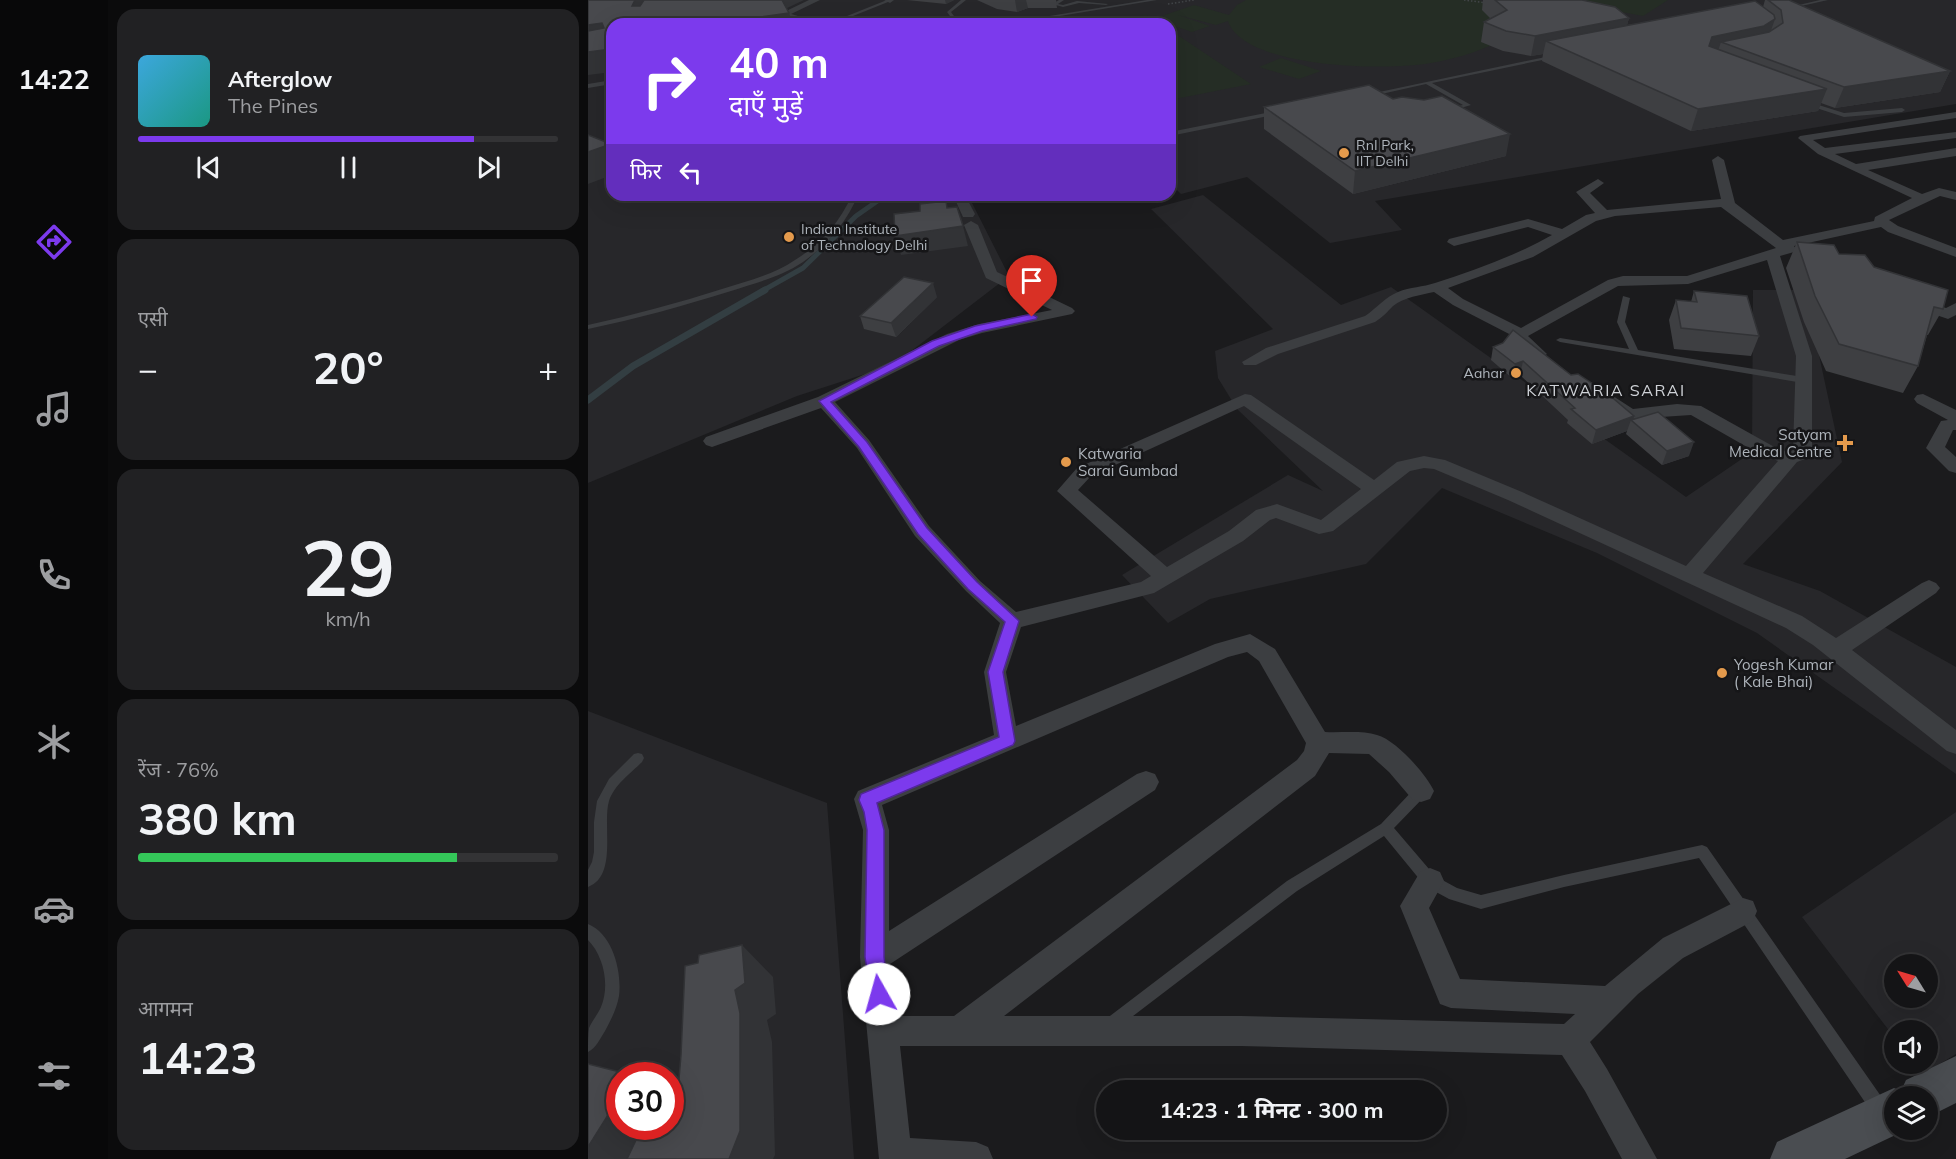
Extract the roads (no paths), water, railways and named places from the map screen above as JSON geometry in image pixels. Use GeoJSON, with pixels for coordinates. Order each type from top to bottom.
{"type":"FeatureCollection","features":[{"type":"Feature","properties":{"kind":"main road"},"geometry":{"type":"LineString","coordinates":[[1938,1088],[1956,1079]]}},
{"type":"Feature","properties":{"kind":"main road"},"geometry":{"type":"LineString","coordinates":[[1794,1159],[1884,1116]]}},
{"type":"Feature","properties":{"kind":"street"},"geometry":{"type":"LineString","coordinates":[[786,13],[816,0]]}},
{"type":"Feature","properties":{"kind":"street"},"geometry":{"type":"LineString","coordinates":[[1922,198],[1822,153],[1804,138],[1905,116],[1956,115]]}},
{"type":"Feature","properties":{"kind":"street"},"geometry":{"type":"LineString","coordinates":[[1905,116],[1956,143]]}},
{"type":"Feature","properties":{"kind":"street"},"geometry":{"type":"LineString","coordinates":[[1822,153],[1956,135]]}},
{"type":"Feature","properties":{"kind":"street"},"geometry":{"type":"LineString","coordinates":[[1856,168],[1956,152]]}},
{"type":"Feature","properties":{"kind":"street"},"geometry":{"type":"LineString","coordinates":[[1718,160],[1729,204]]}},
{"type":"Feature","properties":{"kind":"street"},"geometry":{"type":"LineString","coordinates":[[1598,183],[1582,192],[1604,215]]}},
{"type":"Feature","properties":{"kind":"street"},"geometry":{"type":"LineString","coordinates":[[1881,223],[1882,217],[1956,184]]}},
{"type":"Feature","properties":{"kind":"street"},"geometry":{"type":"LineString","coordinates":[[1942,192],[1956,196]]}},
{"type":"Feature","properties":{"kind":"street"},"geometry":{"type":"LineString","coordinates":[[712,441],[824,401],[953,337],[979,329],[1067,311],[992,275],[962,201]]}},
{"type":"Feature","properties":{"kind":"street"},"geometry":{"type":"LineString","coordinates":[[1250,362],[1272,351],[1370,319],[1382,311],[1388,303],[1405,294],[1437,287],[1528,254],[1553,242],[1591,218],[1604,215],[1720,202],[1729,204],[1776,249],[1804,356],[1803,451],[1799,456],[1791,458],[1763,448],[1695,409],[1677,407],[1642,414],[1629,414],[1593,390]]}},
{"type":"Feature","properties":{"kind":"street"},"geometry":{"type":"LineString","coordinates":[[1454,242],[1528,223],[1563,234]]}},
{"type":"Feature","properties":{"kind":"street"},"geometry":{"type":"LineString","coordinates":[[1521,334],[1623,280],[1688,280],[1776,249],[1881,223],[1956,252]]}},
{"type":"Feature","properties":{"kind":"street"},"geometry":{"type":"LineString","coordinates":[[1437,287],[1458,302],[1521,334]]}},
{"type":"Feature","properties":{"kind":"street"},"geometry":{"type":"LineString","coordinates":[[1898,297],[1948,314],[1956,308]]}},
{"type":"Feature","properties":{"kind":"street"},"geometry":{"type":"LineString","coordinates":[[1521,334],[1520,339],[1525,345],[1554,364]]}},
{"type":"Feature","properties":{"kind":"street"},"geometry":{"type":"LineString","coordinates":[[1166,577],[1067,491],[1084,472],[1245,399],[1373,488]]}},
{"type":"Feature","properties":{"kind":"street"},"geometry":{"type":"LineString","coordinates":[[1923,399],[1956,417]]}},
{"type":"Feature","properties":{"kind":"street"},"geometry":{"type":"LineString","coordinates":[[824,401],[863,444],[922,531],[973,586],[1012,621]]}},
{"type":"Feature","properties":{"kind":"street"},"geometry":{"type":"LineString","coordinates":[[1956,425],[1947,424],[1935,448],[1956,467]]}},
{"type":"Feature","properties":{"kind":"street"},"geometry":{"type":"LineString","coordinates":[[1689,576],[1791,458]]}},
{"type":"Feature","properties":{"kind":"street"},"geometry":{"type":"LineString","coordinates":[[1012,621],[1147,588],[1236,536],[1263,515],[1277,511],[1319,527],[1326,526],[1404,466],[1424,462],[1438,464],[1515,496],[1794,622],[1835,650],[1956,744]]}},
{"type":"Feature","properties":{"kind":"street"},"geometry":{"type":"LineString","coordinates":[[1835,650],[1929,588]]}},
{"type":"Feature","properties":{"kind":"street"},"geometry":{"type":"LineString","coordinates":[[1007,741],[995,672],[1012,621]]}},
{"type":"Feature","properties":{"kind":"street"},"geometry":{"type":"LineString","coordinates":[[959,1031],[1296,778],[1316,754],[1318,742],[1267,655],[1250,643],[1223,650],[867,800],[873,812],[876,830],[875,957],[896,1156],[976,1159]]}},
{"type":"Feature","properties":{"kind":"street"},"geometry":{"type":"LineString","coordinates":[[1318,742],[1374,744],[1398,764],[1421,791]]}},
{"type":"Feature","properties":{"kind":"street"},"geometry":{"type":"LineString","coordinates":[[875,957],[1146,782]]}},
{"type":"Feature","properties":{"kind":"street"},"geometry":{"type":"LineString","coordinates":[[1430,881],[1414,906],[1451,993],[1612,1001]]}},
{"type":"Feature","properties":{"kind":"street"},"geometry":{"type":"LineString","coordinates":[[884,1031],[1241,1032],[1570,1040],[1628,984],[1673,948],[1743,910]]}},
{"type":"Feature","properties":{"kind":"street"},"geometry":{"type":"LineString","coordinates":[[1570,1040],[1596,1080],[1640,1159]]}},
{"type":"Feature","properties":{"kind":"lane"},"geometry":{"type":"LineString","coordinates":[[845,18],[890,0]]}},
{"type":"Feature","properties":{"kind":"lane"},"geometry":{"type":"LineString","coordinates":[[954,18],[949,12],[964,0]]}},
{"type":"Feature","properties":{"kind":"lane"},"geometry":{"type":"LineString","coordinates":[[1062,0],[1054,3],[1067,6],[1075,1],[1100,2],[1115,6]]}},
{"type":"Feature","properties":{"kind":"lane"},"geometry":{"type":"LineString","coordinates":[[1040,18],[1155,0]]}},
{"type":"Feature","properties":{"kind":"lane"},"geometry":{"type":"LineString","coordinates":[[1784,9],[1826,0]]}},
{"type":"Feature","properties":{"kind":"lane"},"geometry":{"type":"LineString","coordinates":[[766,9],[797,18]]}},
{"type":"Feature","properties":{"kind":"lane"},"geometry":{"type":"LineString","coordinates":[[1359,97],[1566,54]]}},
{"type":"Feature","properties":{"kind":"lane"},"geometry":{"type":"LineString","coordinates":[[588,86],[606,83]]}},
{"type":"Feature","properties":{"kind":"lane"},"geometry":{"type":"LineString","coordinates":[[1427,83],[1468,105],[1434,113]]}},
{"type":"Feature","properties":{"kind":"lane"},"geometry":{"type":"LineString","coordinates":[[1802,101],[1844,115],[1905,116]]}},
{"type":"Feature","properties":{"kind":"lane"},"geometry":{"type":"LineString","coordinates":[[1176,133],[1280,112]]}},
{"type":"Feature","properties":{"kind":"lane"},"geometry":{"type":"LineString","coordinates":[[588,327],[681,305],[791,267],[817,248],[852,201]]}},
{"type":"Feature","properties":{"kind":"lane"},"geometry":{"type":"LineString","coordinates":[[1626,298],[1621,322],[1635,353]]}},
{"type":"Feature","properties":{"kind":"lane"},"geometry":{"type":"LineString","coordinates":[[1560,340],[1803,380]]}},
{"type":"Feature","properties":{"kind":"lane"},"geometry":{"type":"LineString","coordinates":[[588,881],[602,858],[603,800],[615,781],[638,758]]}},
{"type":"Feature","properties":{"kind":"lane"},"geometry":{"type":"LineString","coordinates":[[1102,1031],[1292,886],[1386,828],[1421,791]]}},
{"type":"Feature","properties":{"kind":"lane"},"geometry":{"type":"LineString","coordinates":[[1386,828],[1430,881],[1454,894],[1480,902],[1702,851],[1743,910],[1884,1088]]}},
{"type":"Feature","properties":{"kind":"lane"},"geometry":{"type":"LineString","coordinates":[[588,931],[596,936],[608,957],[611,998],[588,1044]]}},
{"type":"Feature","properties":{"kind":"waterway"},"geometry":{"type":"LineString","coordinates":[[762,291],[803,268],[856,216],[877,201]]}},
{"type":"Feature","properties":{"kind":"waterway"},"geometry":{"type":"LineString","coordinates":[[588,400],[633,366],[765,290]]}},
{"type":"Feature","properties":{"kind":"place","name":"RnI Park, IIT Delhi"},"geometry":{"type":"Point","coordinates":[1344,153]}},
{"type":"Feature","properties":{"kind":"place","name":"Indian Institute of Technology Delhi"},"geometry":{"type":"Point","coordinates":[789,237]}},
{"type":"Feature","properties":{"kind":"place","name":"Aahar"},"geometry":{"type":"Point","coordinates":[1516,373]}},
{"type":"Feature","properties":{"kind":"place","name":"Satyam Medical Centre"},"geometry":{"type":"Point","coordinates":[1845,443]}},
{"type":"Feature","properties":{"kind":"place","name":"Katwaria Sarai Gumbad"},"geometry":{"type":"Point","coordinates":[1066,462]}},
{"type":"Feature","properties":{"kind":"place","name":"Yogesh Kumar ( Kale Bhai)"},"geometry":{"type":"Point","coordinates":[1722,673]}},
{"type":"Feature","properties":{"kind":"district","name":"KATWARIA SARAI"},"geometry":{"type":"Point","coordinates":[1606,390]}}]}
